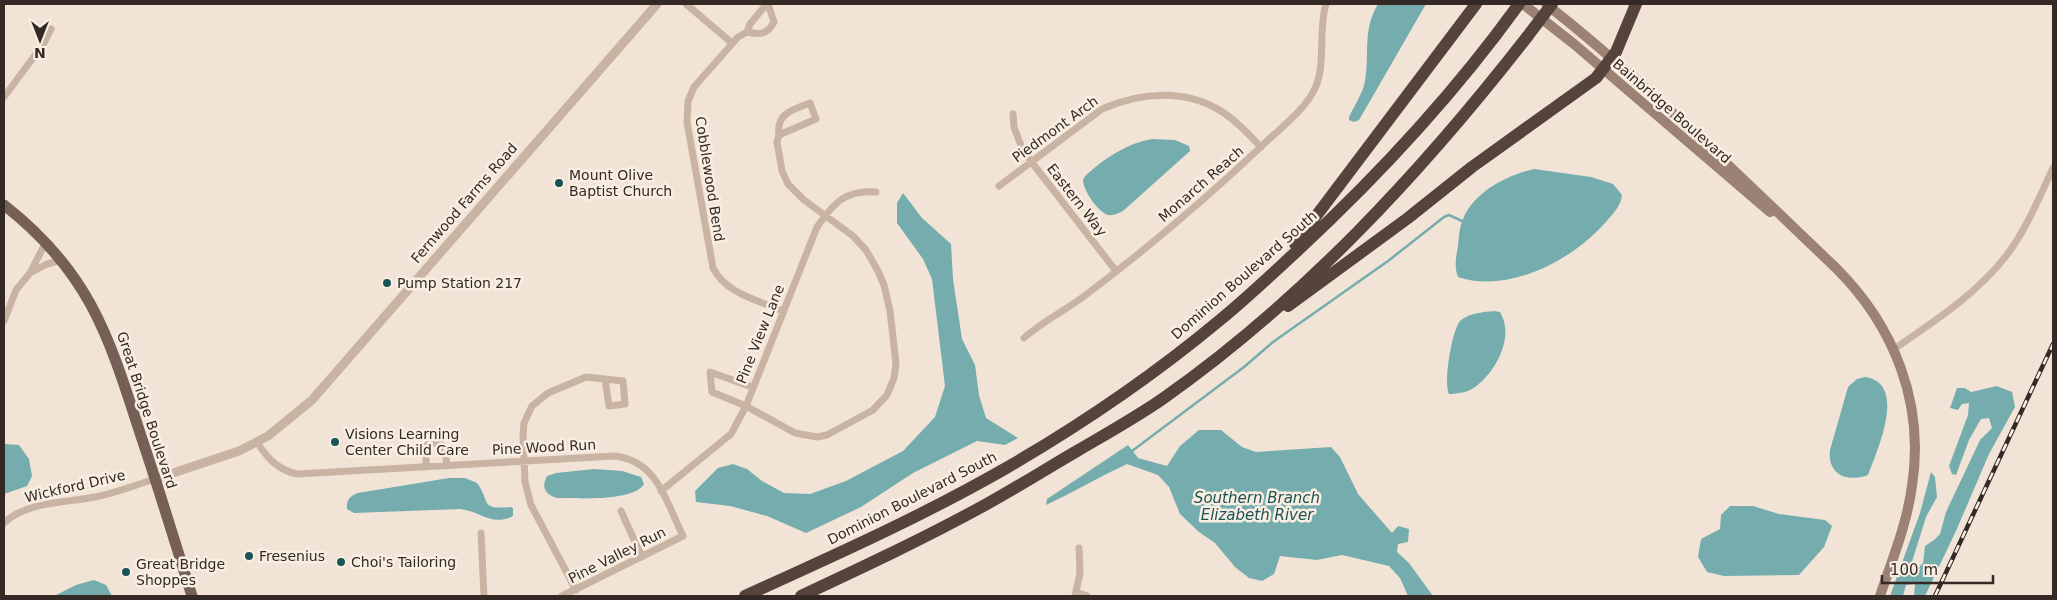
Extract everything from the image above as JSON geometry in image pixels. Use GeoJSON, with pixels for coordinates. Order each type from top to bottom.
{"type":"FeatureCollection","features":[{"type":"Feature","properties":{"kind":"highway"},"geometry":{"type":"LineString","coordinates":[[1272,274],[1382,131],[1476,4]]}},
{"type":"Feature","properties":{"kind":"highway","name":"Dominion Boulevard South"},"geometry":{"type":"LineString","coordinates":[[745,596],[924,511],[1007,467],[1084,420],[1144,378],[1220,320],[1349,203],[1405,145],[1461,80],[1521,4]]}},
{"type":"Feature","properties":{"kind":"highway"},"geometry":{"type":"LineString","coordinates":[[1248,333],[1334,256],[1380,210],[1454,128],[1552,4]]}},
{"type":"Feature","properties":{"kind":"highway"},"geometry":{"type":"LineString","coordinates":[[801,596],[927,536],[1043,473],[1076,451],[1115,430],[1161,399],[1248,333],[1322,282],[1472,167],[1582,89],[1604,70],[1613,57],[1636,4]]}},
{"type":"Feature","properties":{"kind":"main road","name":"Bainbridge Boulevard"},"geometry":{"type":"LineString","coordinates":[[1521,4],[1604,70],[1762,206],[1804,238]]}},
{"type":"Feature","properties":{"kind":"main road","name":"Bainbridge Boulevard"},"geometry":{"type":"LineString","coordinates":[[1546,4],[1613,57],[1700,138],[1860,293],[1878,318],[1894,349],[1910,395],[1915,454],[1909,502],[1880,596]]}},
{"type":"Feature","properties":{"kind":"main road","name":"Great Bridge Boulevard"},"geometry":{"type":"LineString","coordinates":[[4,205],[23,220],[62,260],[90,300],[108,337],[192,596]]}},
{"type":"Feature","properties":{"kind":"street","name":"Fernwood Farms Road"},"geometry":{"type":"LineString","coordinates":[[155,479],[225,457],[258,442],[296,415],[326,385],[365,337],[657,4]]}},
{"type":"Feature","properties":{"kind":"street"},"geometry":{"type":"LineString","coordinates":[[686,4],[732,43]]}},
{"type":"Feature","properties":{"kind":"street","name":"Monarch Reach"},"geometry":{"type":"LineString","coordinates":[[1024,338],[1040,324],[1082,298],[1170,228],[1261,147],[1305,104],[1316,86],[1320,65],[1322,17],[1326,4]]}},
{"type":"Feature","properties":{"kind":"street"},"geometry":{"type":"LineString","coordinates":[[4,98],[44,43],[51,29]]}},
{"type":"Feature","properties":{"kind":"street","name":"Cobblewood Bend"},"geometry":{"type":"LineString","coordinates":[[747,32],[732,43],[694,87],[687,110],[712,264],[717,276],[728,287],[783,311]]}},
{"type":"Feature","properties":{"kind":"street","name":"Piedmont Arch"},"geometry":{"type":"LineString","coordinates":[[999,186],[1102,108],[1118,101],[1156,94],[1194,99],[1216,108],[1237,122],[1261,147]]}},
{"type":"Feature","properties":{"kind":"street"},"geometry":{"type":"LineString","coordinates":[[752,387],[710,372],[712,392],[746,406],[795,433],[803,436],[817,437],[827,435],[873,410],[887,395],[892,386],[896,363],[890,311],[884,285],[872,259],[859,242],[842,227],[798,196],[788,184],[782,171],[777,142],[779,121],[785,115],[810,103],[816,119],[779,135]]}},
{"type":"Feature","properties":{"kind":"street","name":"Eastern Way"},"geometry":{"type":"LineString","coordinates":[[1012,114],[1018,139],[1031,161],[1116,271]]}},
{"type":"Feature","properties":{"kind":"street"},"geometry":{"type":"LineString","coordinates":[[1894,349],[1925,328],[1963,298],[1996,267],[2024,227],[2053,168]]}},
{"type":"Feature","properties":{"kind":"street","name":"Pine View Lane"},"geometry":{"type":"LineString","coordinates":[[661,491],[730,434],[746,406],[817,227],[830,208],[844,197],[855,193],[876,192]]}},
{"type":"Feature","properties":{"kind":"street"},"geometry":{"type":"LineString","coordinates":[[4,321],[16,290],[30,273],[46,242]]}},
{"type":"Feature","properties":{"kind":"street"},"geometry":{"type":"LineString","coordinates":[[30,273],[47,264],[62,260]]}},
{"type":"Feature","properties":{"kind":"street"},"geometry":{"type":"LineString","coordinates":[[576,590],[531,506],[525,482],[524,424],[528,410],[535,402],[548,393],[586,377],[605,379]]}},
{"type":"Feature","properties":{"kind":"street","name":"Pine Wood Run"},"geometry":{"type":"LineString","coordinates":[[258,442],[264,453],[276,465],[297,474],[615,456],[626,457],[640,463],[648,470],[661,491],[682,536]]}},
{"type":"Feature","properties":{"kind":"street"},"geometry":{"type":"LineString","coordinates":[[426,467],[426,446],[440,442],[444,447],[447,466]]}},
{"type":"Feature","properties":{"kind":"street","name":"Wickford Drive"},"geometry":{"type":"LineString","coordinates":[[4,523],[14,515],[25,510],[97,496],[155,479]]}},
{"type":"Feature","properties":{"kind":"street"},"geometry":{"type":"LineString","coordinates":[[621,511],[642,557]]}},
{"type":"Feature","properties":{"kind":"street"},"geometry":{"type":"LineString","coordinates":[[481,533],[484,596]]}},
{"type":"Feature","properties":{"kind":"street","name":"Pine Valley Run"},"geometry":{"type":"LineString","coordinates":[[562,596],[682,536]]}},
{"type":"Feature","properties":{"kind":"street"},"geometry":{"type":"LineString","coordinates":[[1079,548],[1080,573],[1075,594],[1087,596]]}},
{"type":"Feature","properties":{"kind":"water"},"geometry":{"type":"Polygon","coordinates":[[[1378,4],[1426,4],[1359,120],[1354,122],[1349,120],[1349,117],[1364,86],[1368,33],[1378,4]]]}},
{"type":"Feature","properties":{"kind":"water"},"geometry":{"type":"Polygon","coordinates":[[[1152,139],[1175,140],[1189,146],[1190,151],[1123,211],[1112,215],[1104,213],[1088,195],[1083,180],[1085,176],[1100,163],[1124,148],[1152,139]]]}},
{"type":"Feature","properties":{"kind":"water"},"geometry":{"type":"Polygon","coordinates":[[[1534,169],[1591,177],[1613,184],[1622,195],[1620,203],[1613,214],[1590,238],[1556,262],[1537,271],[1497,281],[1477,281],[1458,277],[1456,262],[1459,233],[1468,209],[1492,186],[1534,169]]]}},
{"type":"Feature","properties":{"kind":"water"},"geometry":{"type":"Polygon","coordinates":[[[903,193],[922,218],[951,244],[953,279],[962,339],[975,365],[979,395],[986,418],[1018,438],[1005,445],[977,441],[913,473],[861,507],[806,533],[767,516],[730,506],[696,502],[695,491],[718,468],[733,464],[747,469],[762,481],[784,493],[810,494],[846,481],[903,451],[935,417],[945,386],[932,279],[923,259],[897,223],[897,203],[903,193]]]}},
{"type":"Feature","properties":{"kind":"water"},"geometry":{"type":"Polygon","coordinates":[[[1494,311],[1500,312],[1504,321],[1505,332],[1501,353],[1496,363],[1483,380],[1472,389],[1449,394],[1447,389],[1448,368],[1454,333],[1458,325],[1461,320],[1469,316],[1494,311]]]}},
{"type":"Feature","properties":{"kind":"water"},"geometry":{"type":"Polygon","coordinates":[[[1865,377],[1878,382],[1885,391],[1887,404],[1886,419],[1868,475],[1853,478],[1846,477],[1835,471],[1830,458],[1830,450],[1848,387],[1857,379],[1865,377]]]}},
{"type":"Feature","properties":{"kind":"water"},"geometry":{"type":"Polygon","coordinates":[[[1997,386],[2012,392],[2015,407],[1989,454],[1956,531],[1925,596],[1914,596],[1915,584],[1906,585],[1903,596],[1890,596],[1920,513],[1931,472],[1935,477],[1937,497],[1926,517],[1911,565],[1915,571],[1923,563],[1925,546],[1940,534],[1946,512],[1980,440],[1992,428],[1989,418],[1981,419],[1969,440],[1956,475],[1952,474],[1949,466],[1968,415],[1969,403],[1962,404],[1958,410],[1950,408],[1957,388],[1965,388],[1971,392],[1997,386]]]}},
{"type":"Feature","properties":{"kind":"water","name":"Southern Branch Elizabeth River"},"geometry":{"type":"Polygon","coordinates":[[[1199,430],[1221,430],[1242,447],[1256,452],[1331,447],[1340,457],[1358,494],[1392,533],[1398,526],[1409,529],[1408,542],[1398,544],[1397,552],[1409,563],[1433,596],[1408,596],[1400,578],[1389,566],[1342,555],[1317,560],[1280,556],[1274,574],[1262,581],[1249,578],[1235,567],[1215,543],[1199,532],[1180,514],[1169,487],[1158,475],[1127,464],[1046,505],[1047,499],[1128,445],[1138,458],[1167,466],[1180,446],[1199,430]]]}},
{"type":"Feature","properties":{"kind":"water"},"geometry":{"type":"Polygon","coordinates":[[[4,444],[19,445],[29,459],[32,476],[27,486],[4,494],[4,444]]]}},
{"type":"Feature","properties":{"kind":"water"},"geometry":{"type":"Polygon","coordinates":[[[594,469],[622,471],[641,477],[644,484],[638,490],[629,494],[604,498],[557,498],[545,490],[544,484],[547,476],[556,473],[594,469]]]}},
{"type":"Feature","properties":{"kind":"water"},"geometry":{"type":"Polygon","coordinates":[[[449,478],[465,478],[477,483],[490,506],[511,507],[513,508],[513,516],[499,520],[460,509],[354,513],[347,509],[349,499],[358,493],[449,478]]]}},
{"type":"Feature","properties":{"kind":"water"},"geometry":{"type":"Polygon","coordinates":[[[1730,506],[1753,506],[1779,514],[1825,520],[1832,526],[1824,547],[1799,575],[1724,576],[1707,572],[1698,557],[1701,539],[1720,529],[1721,515],[1730,506]]]}},
{"type":"Feature","properties":{"kind":"water"},"geometry":{"type":"Polygon","coordinates":[[[94,580],[106,585],[112,596],[54,596],[76,585],[94,580]]]}},
{"type":"Feature","properties":{"kind":"waterway"},"geometry":{"type":"LineString","coordinates":[[1132,451],[1244,367],[1273,342],[1388,261],[1444,217],[1449,215],[1462,221]]}},
{"type":"Feature","properties":{"kind":"railway"},"geometry":{"type":"LineString","coordinates":[[1935,596],[2053,344]]}},
{"type":"Feature","properties":{"kind":"place","name":"Mount Olive Baptist Church"},"geometry":{"type":"Point","coordinates":[559,183]}},
{"type":"Feature","properties":{"kind":"place","name":"Pump Station 217"},"geometry":{"type":"Point","coordinates":[387,283]}},
{"type":"Feature","properties":{"kind":"place","name":"Visions Learning Center Child Care"},"geometry":{"type":"Point","coordinates":[335,442]}},
{"type":"Feature","properties":{"kind":"place","name":"Fresenius"},"geometry":{"type":"Point","coordinates":[249,556]}},
{"type":"Feature","properties":{"kind":"place","name":"Choi's Tailoring"},"geometry":{"type":"Point","coordinates":[341,562]}},
{"type":"Feature","properties":{"kind":"place","name":"Great Bridge Shoppes"},"geometry":{"type":"Point","coordinates":[126,572]}}]}
